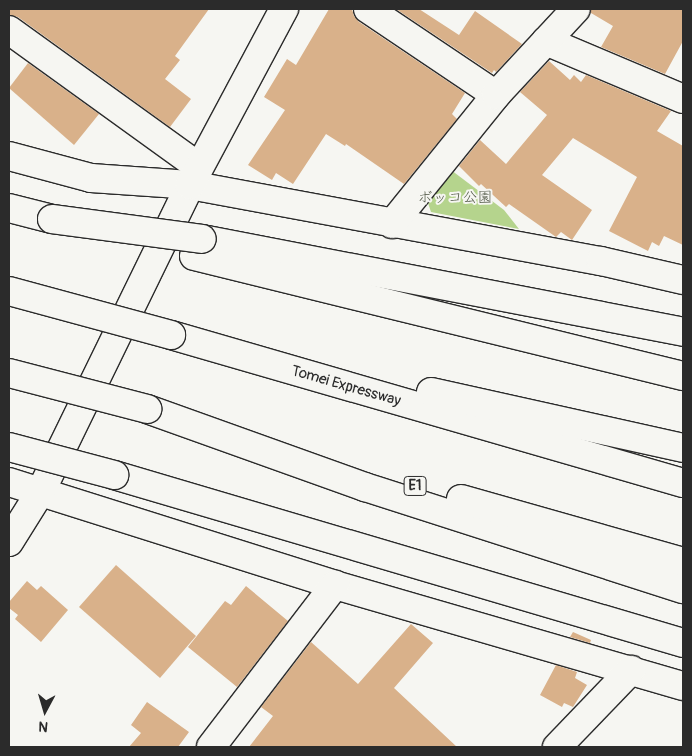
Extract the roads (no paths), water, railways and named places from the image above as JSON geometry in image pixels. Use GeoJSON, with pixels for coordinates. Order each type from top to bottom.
{"type":"FeatureCollection","features":[{"type":"Feature","properties":{"kind":"main road"},"geometry":{"type":"LineString","coordinates":[[9,542],[41,491],[195,176],[284,9]]}},
{"type":"Feature","properties":{"kind":"main road"},"geometry":{"type":"LineString","coordinates":[[368,9],[496,95]]}},
{"type":"Feature","properties":{"kind":"main road"},"geometry":{"type":"LineString","coordinates":[[392,224],[496,95],[576,9]]}},
{"type":"Feature","properties":{"kind":"main road"},"geometry":{"type":"LineString","coordinates":[[9,30],[195,176]]}},
{"type":"Feature","properties":{"kind":"main road"},"geometry":{"type":"LineString","coordinates":[[546,41],[683,99]]}},
{"type":"Feature","properties":{"kind":"main road"},"geometry":{"type":"LineString","coordinates":[[9,156],[90,178],[195,176],[392,224],[601,261],[683,280]]}},
{"type":"Feature","properties":{"kind":"main road"},"geometry":{"type":"LineString","coordinates":[[9,208],[52,219],[198,247],[683,332]]}},
{"type":"Feature","properties":{"kind":"main road"},"geometry":{"type":"LineString","coordinates":[[198,247],[683,376]]}},
{"type":"Feature","properties":{"kind":"main road","name":"Tomei Expressway"},"geometry":{"type":"LineString","coordinates":[[9,291],[171,335],[683,483]]}},
{"type":"Feature","properties":{"kind":"main road"},"geometry":{"type":"LineString","coordinates":[[171,335],[683,448]]}},
{"type":"Feature","properties":{"kind":"main road","name":"E1"},"geometry":{"type":"LineString","coordinates":[[9,373],[147,409],[683,562]]}},
{"type":"Feature","properties":{"kind":"main road"},"geometry":{"type":"LineString","coordinates":[[147,409],[365,487],[683,589]]}},
{"type":"Feature","properties":{"kind":"main road"},"geometry":{"type":"LineString","coordinates":[[9,447],[114,475],[683,643]]}},
{"type":"Feature","properties":{"kind":"main road"},"geometry":{"type":"LineString","coordinates":[[9,482],[335,584],[683,686]]}},
{"type":"Feature","properties":{"kind":"main road"},"geometry":{"type":"LineString","coordinates":[[211,747],[335,584]]}},
{"type":"Feature","properties":{"kind":"main road"},"geometry":{"type":"LineString","coordinates":[[557,747],[631,670]]}},
{"type":"Feature","properties":{"kind":"park label","name":"ボッコ公園"},"geometry":{"type":"Point","coordinates":[455,198]}}]}
